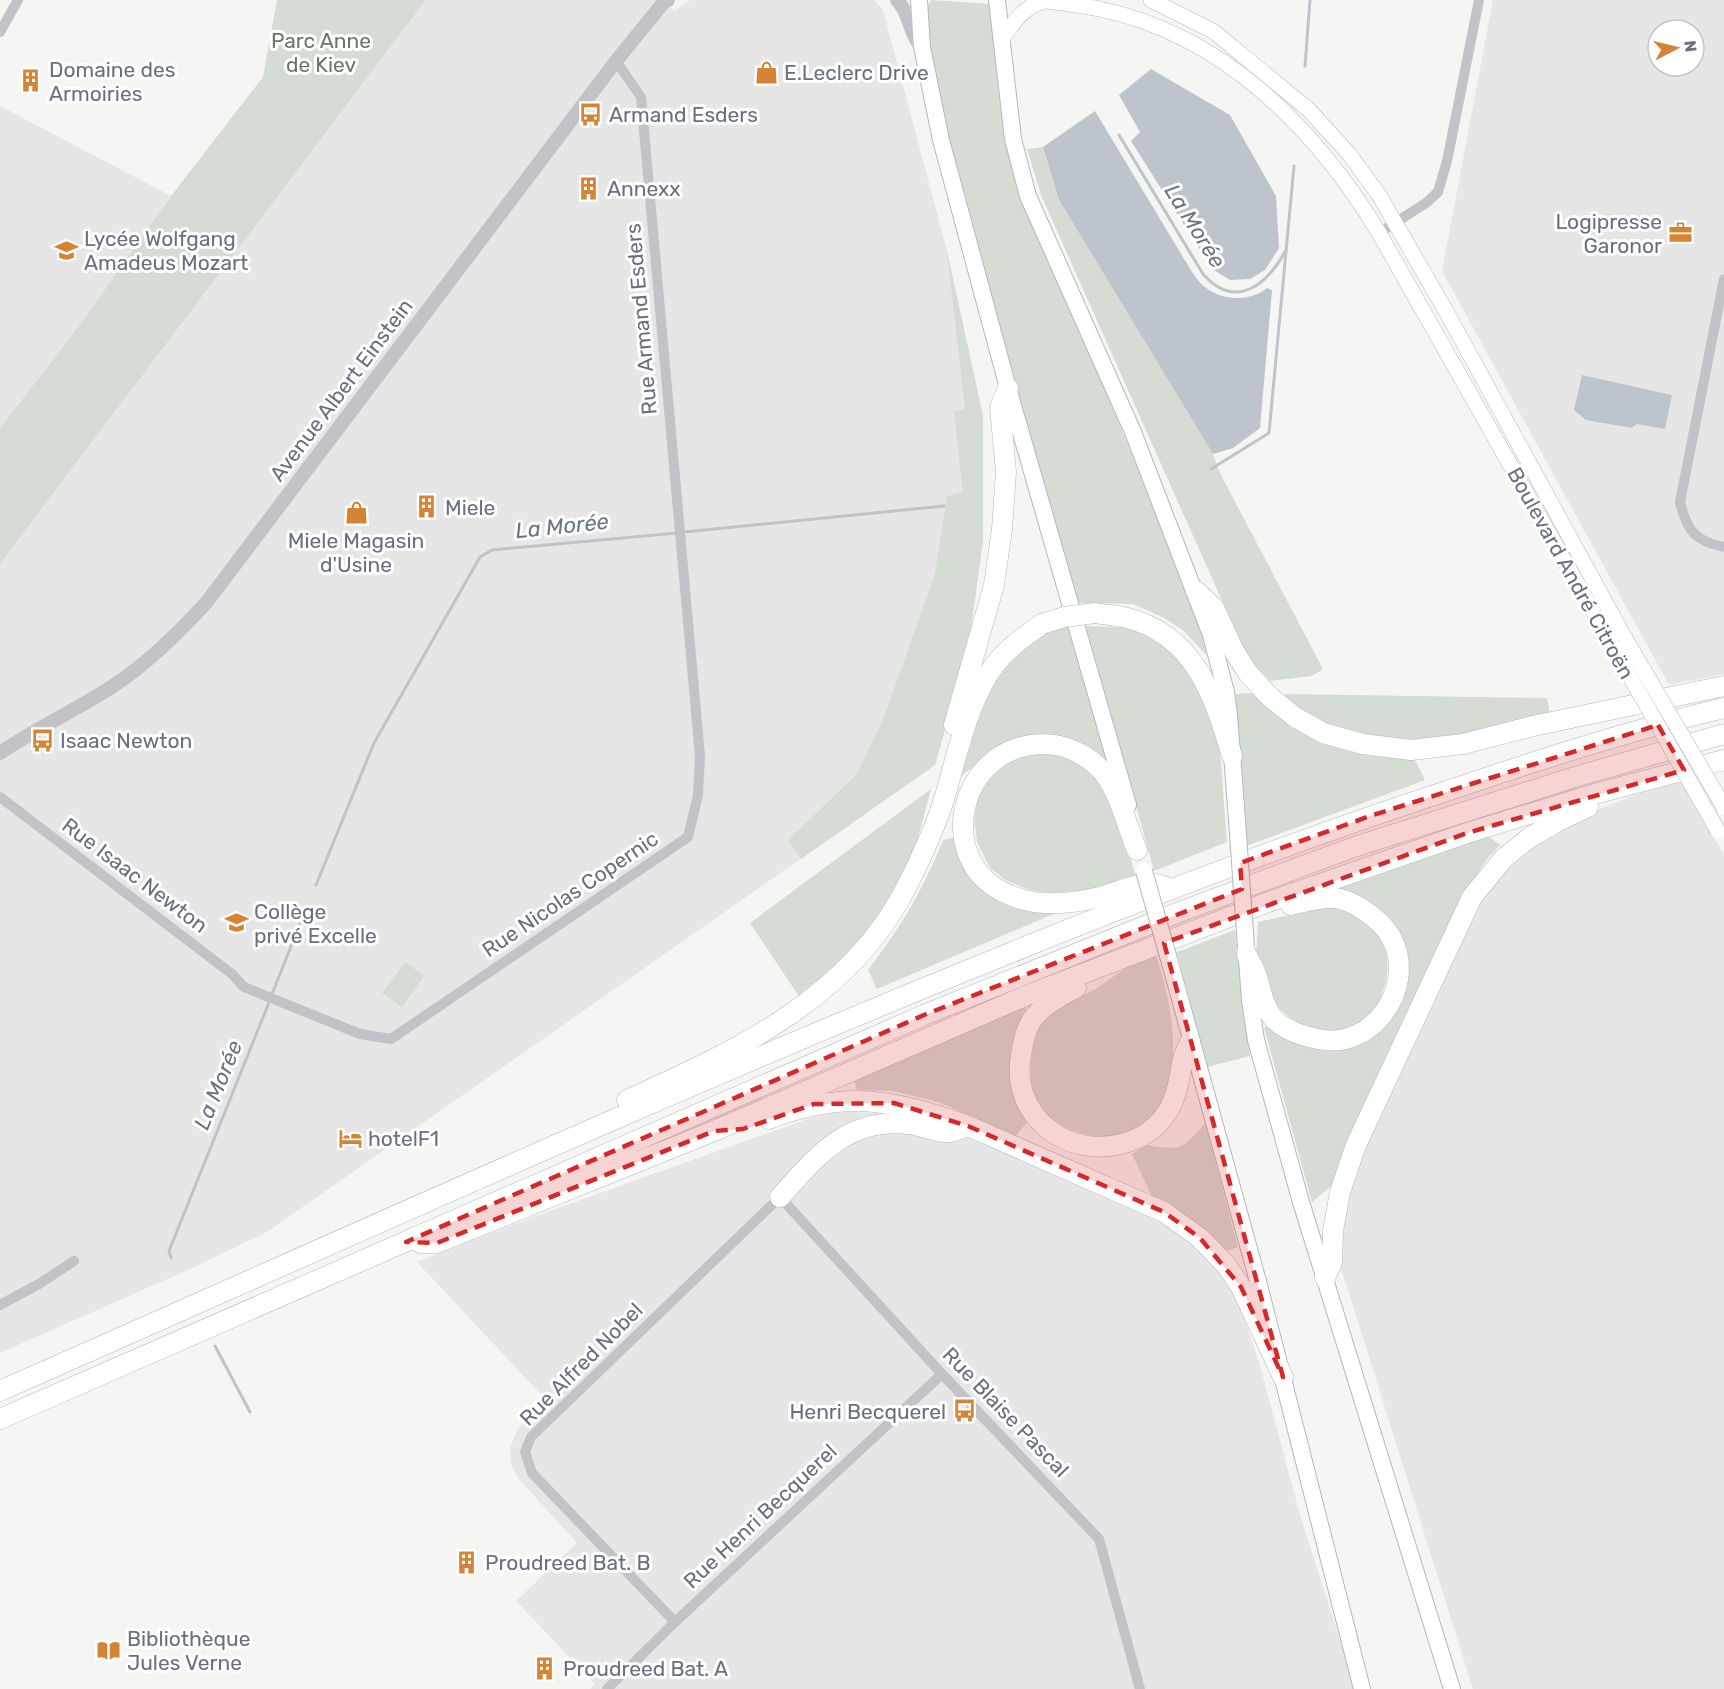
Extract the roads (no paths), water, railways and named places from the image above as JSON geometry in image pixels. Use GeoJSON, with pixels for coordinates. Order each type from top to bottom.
{"type":"FeatureCollection","features":[{"type":"Feature","properties":{"kind":"highway"},"geometry":{"type":"LineString","coordinates":[[944,798],[941,779],[963,691],[994,585],[1002,529],[1006,472],[1000,407],[1008,388]]}},
{"type":"Feature","properties":{"kind":"highway"},"geometry":{"type":"LineString","coordinates":[[1196,591],[1214,608],[1234,651],[1248,673],[1270,697],[1295,717],[1323,733],[1363,744],[1411,750],[1464,744],[1533,726],[1724,686]]}},
{"type":"Feature","properties":{"kind":"highway"},"geometry":{"type":"LineString","coordinates":[[495,1172],[507,1154],[644,1093],[743,1045],[785,1020],[833,982],[876,938],[908,886],[944,798],[969,714],[989,672],[1012,646],[1042,624],[1064,617],[1095,613],[1127,618],[1158,630],[1184,649],[1202,676],[1212,695],[1232,756]]}},
{"type":"Feature","properties":{"kind":"highway"},"geometry":{"type":"LineString","coordinates":[[0,1391],[495,1172],[920,989],[1171,888],[1370,816],[1568,751],[1724,708]]}},
{"type":"Feature","properties":{"kind":"highway"},"geometry":{"type":"LineString","coordinates":[[0,1419],[924,1015],[1182,911],[1354,847],[1575,777],[1724,734]]}},
{"type":"Feature","properties":{"kind":"highway"},"geometry":{"type":"LineString","coordinates":[[1137,850],[1115,792],[1100,769],[1081,754],[1061,746],[1032,744],[1006,752],[996,758],[979,776],[966,801],[963,831],[972,862],[987,881],[1011,896],[1046,903],[1069,902],[1096,898],[1150,882],[1171,888]]}},
{"type":"Feature","properties":{"kind":"highway"},"geometry":{"type":"LineString","coordinates":[[406,1242],[437,1243],[714,1131],[1025,996],[1271,901],[1445,841],[1598,793],[1724,760]]}},
{"type":"Feature","properties":{"kind":"highway"},"geometry":{"type":"LineString","coordinates":[[1325,1278],[1332,1262],[1333,1231],[1340,1192],[1356,1145],[1472,897],[1504,858],[1529,838],[1589,807],[1598,793]]}},
{"type":"Feature","properties":{"kind":"highway"},"geometry":{"type":"LineString","coordinates":[[1246,951],[1264,1001],[1274,1019],[1300,1035],[1326,1041],[1354,1037],[1379,1021],[1394,997],[1399,967],[1394,941],[1379,920],[1358,906],[1334,897],[1288,905],[1271,901]]}},
{"type":"Feature","properties":{"kind":"highway"},"geometry":{"type":"LineString","coordinates":[[1094,970],[1087,983],[1053,1000],[1034,1018],[1023,1040],[1018,1068],[1023,1096],[1036,1118],[1055,1134],[1083,1146],[1111,1147],[1137,1140],[1154,1128],[1168,1111],[1179,1085],[1182,1060],[1191,1042]]}},
{"type":"Feature","properties":{"kind":"highway"},"geometry":{"type":"LineString","coordinates":[[714,1131],[742,1130],[814,1104],[850,1100],[894,1103],[968,1126],[1164,1212],[1200,1238],[1227,1266],[1241,1287],[1283,1377]]}},
{"type":"Feature","properties":{"kind":"highway"},"geometry":{"type":"LineString","coordinates":[[780,1197],[820,1153],[852,1132],[888,1123],[910,1124],[947,1133],[968,1126]]}},
{"type":"Feature","properties":{"kind":"main road"},"geometry":{"type":"LineString","coordinates":[[919,0],[921,47],[941,140],[1008,388],[1136,835],[1137,850],[1259,1285],[1362,1689]]}},
{"type":"Feature","properties":{"kind":"main road"},"geometry":{"type":"LineString","coordinates":[[997,0],[1014,139],[1028,196],[1133,432],[1211,635],[1226,692],[1250,1000],[1256,1040],[1301,1202],[1452,1689]]}},
{"type":"Feature","properties":{"kind":"main road"},"geometry":{"type":"LineString","coordinates":[[1002,39],[1018,16],[1034,3],[1043,0]]}},
{"type":"Feature","properties":{"kind":"main road","name":"Boulevard André Citroën"},"geometry":{"type":"LineString","coordinates":[[1043,0],[1100,9],[1136,19],[1199,46],[1254,84],[1319,147],[1356,194],[1379,233],[1721,836]]}},
{"type":"Feature","properties":{"kind":"main road","name":"Boulevard André Citroën"},"geometry":{"type":"LineString","coordinates":[[1151,0],[1213,31],[1309,110],[1349,154],[1379,195],[1626,640],[1724,807]]}},
{"type":"Feature","properties":{"kind":"street"},"geometry":{"type":"LineString","coordinates":[[0,32],[18,0]]}},
{"type":"Feature","properties":{"kind":"street","name":"Avenue Albert Einstein"},"geometry":{"type":"LineString","coordinates":[[0,753],[89,701],[132,672],[189,622],[217,589],[616,61],[668,0]]}},
{"type":"Feature","properties":{"kind":"street"},"geometry":{"type":"LineString","coordinates":[[897,0],[903,6],[921,47]]}},
{"type":"Feature","properties":{"kind":"street"},"geometry":{"type":"LineString","coordinates":[[1379,233],[1426,203],[1437,192],[1447,161],[1479,0]]}},
{"type":"Feature","properties":{"kind":"street","name":"Rue Armand Esders"},"geometry":{"type":"LineString","coordinates":[[616,61],[641,97],[684,582]]}},
{"type":"Feature","properties":{"kind":"street"},"geometry":{"type":"LineString","coordinates":[[1724,279],[1680,502],[1684,521],[1695,536],[1708,544],[1724,547]]}},
{"type":"Feature","properties":{"kind":"street","name":"Rue Nicolas Copernic"},"geometry":{"type":"LineString","coordinates":[[244,987],[360,1034],[392,1039],[688,837],[698,795],[700,756],[684,582]]}},
{"type":"Feature","properties":{"kind":"street","name":"Rue Isaac Newton"},"geometry":{"type":"LineString","coordinates":[[0,797],[232,974],[244,987]]}},
{"type":"Feature","properties":{"kind":"street","name":"Rue Blaise Pascal"},"geometry":{"type":"LineString","coordinates":[[780,1197],[942,1374],[1099,1539],[1140,1689]]}},
{"type":"Feature","properties":{"kind":"street","name":"Rue Alfred Nobel"},"geometry":{"type":"LineString","coordinates":[[675,1622],[532,1473],[525,1452],[531,1437],[780,1197]]}},
{"type":"Feature","properties":{"kind":"street"},"geometry":{"type":"LineString","coordinates":[[0,1305],[39,1284],[74,1261]]}},
{"type":"Feature","properties":{"kind":"street","name":"Rue Henri Becquerel"},"geometry":{"type":"LineString","coordinates":[[607,1689],[675,1622],[942,1374]]}},
{"type":"Feature","properties":{"kind":"water"},"geometry":{"type":"Polygon","coordinates":[[[1151,69],[1230,115],[1276,196],[1279,248],[1265,270],[1250,279],[1230,280],[1212,269],[1131,141],[1140,132],[1119,95],[1151,69]]]}},
{"type":"Feature","properties":{"kind":"water"},"geometry":{"type":"Polygon","coordinates":[[[1095,111],[1201,284],[1219,295],[1236,298],[1253,296],[1267,288],[1272,290],[1260,428],[1233,448],[1213,454],[1059,200],[1043,147],[1095,111]]]}},
{"type":"Feature","properties":{"kind":"water"},"geometry":{"type":"Polygon","coordinates":[[[1582,375],[1672,395],[1665,429],[1637,424],[1632,428],[1586,420],[1574,410],[1582,375]]]}},
{"type":"Feature","properties":{"kind":"waterway","name":"La Morée"},"geometry":{"type":"LineString","coordinates":[[1305,66],[1310,0]]}},
{"type":"Feature","properties":{"kind":"waterway","name":"La Morée"},"geometry":{"type":"LineString","coordinates":[[1119,135],[1203,274],[1215,285],[1227,291],[1239,292],[1250,289],[1270,274],[1286,250]]}},
{"type":"Feature","properties":{"kind":"waterway","name":"La Morée"},"geometry":{"type":"LineString","coordinates":[[1211,469],[1269,433],[1294,166]]}},
{"type":"Feature","properties":{"kind":"waterway","name":"La Morée"},"geometry":{"type":"LineString","coordinates":[[684,532],[944,506]]}},
{"type":"Feature","properties":{"kind":"waterway","name":"La Morée"},"geometry":{"type":"LineString","coordinates":[[316,885],[374,743],[480,557],[492,550],[677,533]]}},
{"type":"Feature","properties":{"kind":"waterway","name":"La Morée"},"geometry":{"type":"LineString","coordinates":[[272,994],[300,924]]}},
{"type":"Feature","properties":{"kind":"waterway","name":"La Morée"},"geometry":{"type":"LineString","coordinates":[[171,1258],[169,1251],[270,1000]]}},
{"type":"Feature","properties":{"kind":"waterway","name":"La Morée"},"geometry":{"type":"LineString","coordinates":[[215,1346],[250,1412]]}},
{"type":"Feature","properties":{"kind":"place","name":"E.Leclerc Drive"},"geometry":{"type":"Point","coordinates":[766,72]}},
{"type":"Feature","properties":{"kind":"place","name":"Domaine des Armoiries"},"geometry":{"type":"Point","coordinates":[31,81]}},
{"type":"Feature","properties":{"kind":"place","name":"Armand Esders"},"geometry":{"type":"Point","coordinates":[591,114]}},
{"type":"Feature","properties":{"kind":"place","name":"Annexx"},"geometry":{"type":"Point","coordinates":[589,188]}},
{"type":"Feature","properties":{"kind":"place","name":"Logipresse Garonor"},"geometry":{"type":"Point","coordinates":[1680,233]}},
{"type":"Feature","properties":{"kind":"place","name":"Lycée Wolfgang Amadeus Mozart"},"geometry":{"type":"Point","coordinates":[66,250]}},
{"type":"Feature","properties":{"kind":"place","name":"Miele"},"geometry":{"type":"Point","coordinates":[427,507]}},
{"type":"Feature","properties":{"kind":"place","name":"Miele Magasin d'Usine"},"geometry":{"type":"Point","coordinates":[356,512]}},
{"type":"Feature","properties":{"kind":"place","name":"Isaac Newton"},"geometry":{"type":"Point","coordinates":[42,740]}},
{"type":"Feature","properties":{"kind":"place","name":"Collège privé Excelle"},"geometry":{"type":"Point","coordinates":[236,923]}},
{"type":"Feature","properties":{"kind":"place","name":"hotelF1"},"geometry":{"type":"Point","coordinates":[350,1138]}},
{"type":"Feature","properties":{"kind":"place","name":"Henri Becquerel"},"geometry":{"type":"Point","coordinates":[964,1411]}},
{"type":"Feature","properties":{"kind":"place","name":"Proudreed Bat. B"},"geometry":{"type":"Point","coordinates":[467,1562]}},
{"type":"Feature","properties":{"kind":"place","name":"Bibliothèque Jules Verne"},"geometry":{"type":"Point","coordinates":[109,1650]}},
{"type":"Feature","properties":{"kind":"place","name":"Proudreed Bat. A"},"geometry":{"type":"Point","coordinates":[545,1668]}},
{"type":"Feature","properties":{"kind":"park label","name":"Parc Anne de Kiev"},"geometry":{"type":"Point","coordinates":[321,52]}}]}
